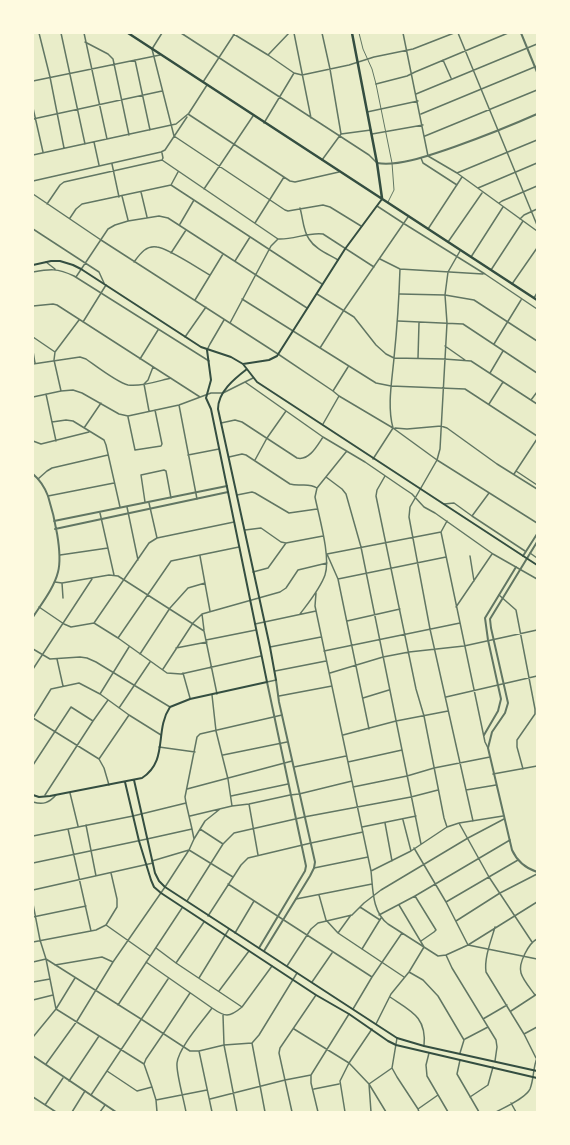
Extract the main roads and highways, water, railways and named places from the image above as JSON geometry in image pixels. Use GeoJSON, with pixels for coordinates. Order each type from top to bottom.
{"type":"FeatureCollection","features":[{"type":"Feature","properties":{"kind":"main road"},"geometry":{"type":"LineString","coordinates":[[128,33],[536,299]]}},
{"type":"Feature","properties":{"kind":"main road"},"geometry":{"type":"LineString","coordinates":[[243,364],[272,359],[278,354],[360,226],[382,199],[372,134],[353,33]]}},
{"type":"Feature","properties":{"kind":"main road"},"geometry":{"type":"LineString","coordinates":[[34,264],[60,261],[73,265],[207,350],[231,357],[243,364],[257,382],[420,490],[537,565]]}},
{"type":"Feature","properties":{"kind":"main road"},"geometry":{"type":"LineString","coordinates":[[33,795],[44,797],[70,793],[142,778],[154,768],[158,759],[166,713],[170,707],[190,699],[267,682],[211,409],[206,398],[211,380],[207,350]]}},
{"type":"Feature","properties":{"kind":"main road"},"geometry":{"type":"LineString","coordinates":[[247,369],[236,378],[223,393],[218,402],[228,458],[265,622],[276,680]]}},
{"type":"Feature","properties":{"kind":"main road"},"geometry":{"type":"LineString","coordinates":[[134,780],[152,862],[157,878],[165,887],[397,1038],[424,1046],[535,1071]]}},
{"type":"Feature","properties":{"kind":"main road"},"geometry":{"type":"LineString","coordinates":[[125,782],[139,841],[152,884],[161,893],[396,1045],[537,1078]]}}]}
